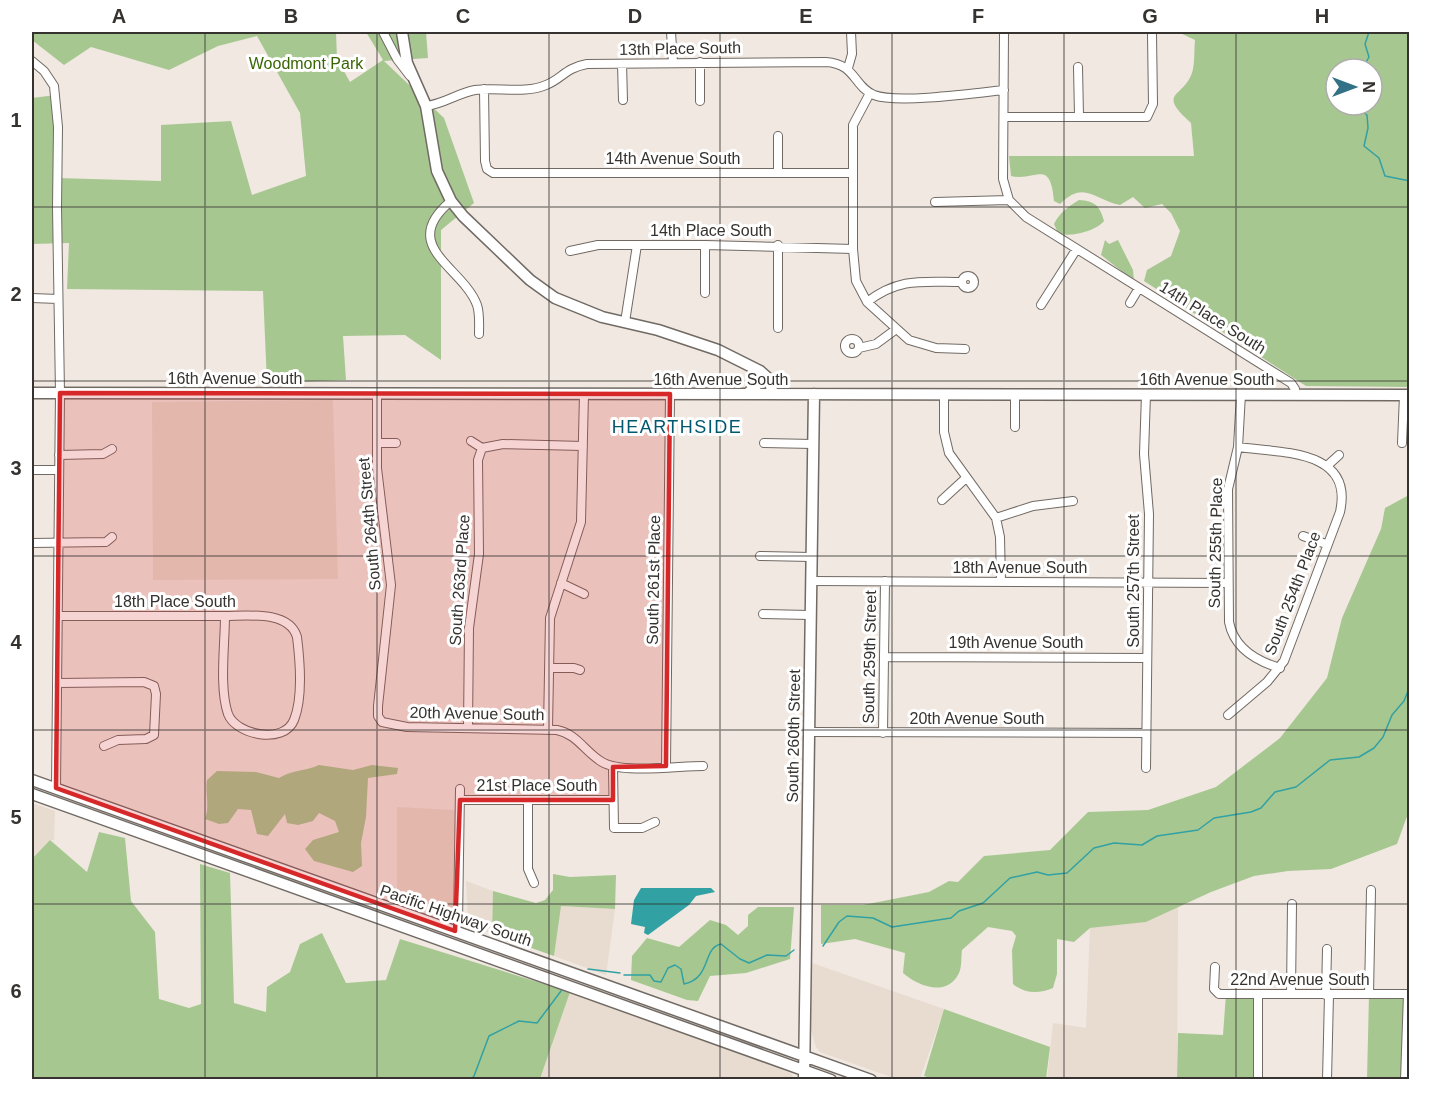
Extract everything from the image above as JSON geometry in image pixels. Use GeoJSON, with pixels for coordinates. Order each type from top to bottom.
{"type":"FeatureCollection","features":[{"type":"Feature","properties":{"kind":"main road"},"geometry":{"type":"LineString","coordinates":[[402,32],[413,78],[426,106],[437,171],[451,201],[463,216],[530,280],[549,295],[579,309],[698,341],[760,371],[769,379],[773,394]]}},
{"type":"Feature","properties":{"kind":"main road"},"geometry":{"type":"LineString","coordinates":[[747,394],[756,386],[760,371]]}},
{"type":"Feature","properties":{"kind":"main road","name":"16th Avenue South"},"geometry":{"type":"LineString","coordinates":[[32,393],[1407,395]]}},
{"type":"Feature","properties":{"kind":"main road","name":"South 260th Street"},"geometry":{"type":"LineString","coordinates":[[804,1074],[814,394]]}},
{"type":"Feature","properties":{"kind":"main road","name":"Pacific Highway South"},"geometry":{"type":"LineString","coordinates":[[32,780],[871,1080]]}},
{"type":"Feature","properties":{"kind":"main road"},"geometry":{"type":"LineString","coordinates":[[32,786],[51,791],[56,788]]}},
{"type":"Feature","properties":{"kind":"main road","name":"Pacific Highway South"},"geometry":{"type":"LineString","coordinates":[[32,794],[400,925],[804,1074],[831,1080]]}},
{"type":"Feature","properties":{"kind":"main road"},"geometry":{"type":"LineString","coordinates":[[63,805],[68,800],[127,814]]}},
{"type":"Feature","properties":{"kind":"main road"},"geometry":{"type":"LineString","coordinates":[[358,910],[382,912],[394,916],[402,912]]}},
{"type":"Feature","properties":{"kind":"main road"},"geometry":{"type":"LineString","coordinates":[[400,925],[411,922],[443,926]]}},
{"type":"Feature","properties":{"kind":"street"},"geometry":{"type":"LineString","coordinates":[[383,32],[403,69],[413,78]]}},
{"type":"Feature","properties":{"kind":"street"},"geometry":{"type":"LineString","coordinates":[[671,32],[673,63]]}},
{"type":"Feature","properties":{"kind":"street"},"geometry":{"type":"LineString","coordinates":[[851,32],[852,54],[848,68],[870,93],[884,98],[930,101],[1004,90]]}},
{"type":"Feature","properties":{"kind":"street"},"geometry":{"type":"LineString","coordinates":[[935,202],[1009,200],[1003,179],[1004,32]]}},
{"type":"Feature","properties":{"kind":"street"},"geometry":{"type":"LineString","coordinates":[[1005,117],[1145,117],[1150,114],[1153,104],[1152,35]]}},
{"type":"Feature","properties":{"kind":"street"},"geometry":{"type":"LineString","coordinates":[[32,61],[50,78],[57,106],[60,393],[56,788]]}},
{"type":"Feature","properties":{"kind":"street","name":"13th Place South"},"geometry":{"type":"LineString","coordinates":[[426,106],[437,105],[470,91],[539,87],[576,66],[622,63],[819,61],[837,63],[848,68]]}},
{"type":"Feature","properties":{"kind":"street"},"geometry":{"type":"LineString","coordinates":[[700,62],[700,101]]}},
{"type":"Feature","properties":{"kind":"street"},"geometry":{"type":"LineString","coordinates":[[622,63],[623,100]]}},
{"type":"Feature","properties":{"kind":"street"},"geometry":{"type":"LineString","coordinates":[[1078,67],[1079,116]]}},
{"type":"Feature","properties":{"kind":"street","name":"14th Avenue South"},"geometry":{"type":"LineString","coordinates":[[484,90],[484,157],[487,169],[493,173],[853,173]]}},
{"type":"Feature","properties":{"kind":"street"},"geometry":{"type":"LineString","coordinates":[[870,93],[853,125],[853,249],[856,282],[867,302],[895,330],[922,345],[965,349]]}},
{"type":"Feature","properties":{"kind":"street"},"geometry":{"type":"LineString","coordinates":[[778,136],[778,172]]}},
{"type":"Feature","properties":{"kind":"street","name":"14th Place South"},"geometry":{"type":"LineString","coordinates":[[1009,200],[1026,217],[1076,250],[1291,383],[1295,389],[1295,395]]}},
{"type":"Feature","properties":{"kind":"street"},"geometry":{"type":"LineString","coordinates":[[451,201],[436,214],[432,224],[433,248],[440,261],[473,298],[478,307],[479,334]]}},
{"type":"Feature","properties":{"kind":"street"},"geometry":{"type":"LineString","coordinates":[[705,244],[705,293]]}},
{"type":"Feature","properties":{"kind":"street","name":"14th Place South"},"geometry":{"type":"LineString","coordinates":[[570,251],[589,246],[705,244],[778,246],[812,250],[853,249]]}},
{"type":"Feature","properties":{"kind":"street"},"geometry":{"type":"LineString","coordinates":[[625,321],[637,245]]}},
{"type":"Feature","properties":{"kind":"street"},"geometry":{"type":"LineString","coordinates":[[778,246],[778,328]]}},
{"type":"Feature","properties":{"kind":"street"},"geometry":{"type":"LineString","coordinates":[[1041,305],[1076,250]]}},
{"type":"Feature","properties":{"kind":"street"},"geometry":{"type":"LineString","coordinates":[[867,302],[886,288],[901,283],[962,282]]}},
{"type":"Feature","properties":{"kind":"street","name":"14th Place South"},"geometry":{"type":"LineString","coordinates":[[1130,303],[1138,288]]}},
{"type":"Feature","properties":{"kind":"street"},"geometry":{"type":"LineString","coordinates":[[32,298],[58,299]]}},
{"type":"Feature","properties":{"kind":"street"},"geometry":{"type":"LineString","coordinates":[[859,348],[876,344],[895,330]]}},
{"type":"Feature","properties":{"kind":"street","name":"South 264th Street"},"geometry":{"type":"LineString","coordinates":[[377,394],[378,480],[391,585],[378,706],[378,716],[382,722]]}},
{"type":"Feature","properties":{"kind":"street"},"geometry":{"type":"LineString","coordinates":[[548,728],[550,618],[581,522],[584,394]]}},
{"type":"Feature","properties":{"kind":"street","name":"South 261st Place"},"geometry":{"type":"LineString","coordinates":[[666,766],[670,394]]}},
{"type":"Feature","properties":{"kind":"street"},"geometry":{"type":"LineString","coordinates":[[944,394],[946,446],[966,478],[996,518],[1000,537],[1000,582]]}},
{"type":"Feature","properties":{"kind":"street"},"geometry":{"type":"LineString","coordinates":[[1015,394],[1015,427]]}},
{"type":"Feature","properties":{"kind":"street","name":"South 257th Street"},"geometry":{"type":"LineString","coordinates":[[1146,394],[1144,454],[1149,514],[1146,768]]}},
{"type":"Feature","properties":{"kind":"street","name":"South 255th Place"},"geometry":{"type":"LineString","coordinates":[[1241,394],[1238,447],[1228,489],[1229,622],[1234,637],[1252,656],[1280,668]]}},
{"type":"Feature","properties":{"kind":"street"},"geometry":{"type":"LineString","coordinates":[[1402,443],[1407,395]]}},
{"type":"Feature","properties":{"kind":"street"},"geometry":{"type":"LineString","coordinates":[[471,441],[482,448],[503,444],[583,446]]}},
{"type":"Feature","properties":{"kind":"street"},"geometry":{"type":"LineString","coordinates":[[377,443],[396,443]]}},
{"type":"Feature","properties":{"kind":"street"},"geometry":{"type":"LineString","coordinates":[[764,443],[813,444]]}},
{"type":"Feature","properties":{"kind":"street"},"geometry":{"type":"LineString","coordinates":[[1238,447],[1294,455],[1328,465],[1339,455]]}},
{"type":"Feature","properties":{"kind":"street","name":"South 263rd Place"},"geometry":{"type":"LineString","coordinates":[[468,727],[470,628],[479,554],[478,460],[482,448]]}},
{"type":"Feature","properties":{"kind":"street"},"geometry":{"type":"LineString","coordinates":[[59,455],[103,454],[112,449]]}},
{"type":"Feature","properties":{"kind":"street","name":"South 254th Place"},"geometry":{"type":"LineString","coordinates":[[1228,715],[1280,668],[1292,642],[1326,544],[1340,512],[1343,494],[1339,476],[1328,465]]}},
{"type":"Feature","properties":{"kind":"street"},"geometry":{"type":"LineString","coordinates":[[32,470],[59,470]]}},
{"type":"Feature","properties":{"kind":"street"},"geometry":{"type":"LineString","coordinates":[[942,500],[966,478]]}},
{"type":"Feature","properties":{"kind":"street"},"geometry":{"type":"LineString","coordinates":[[996,518],[1033,506],[1073,501]]}},
{"type":"Feature","properties":{"kind":"street"},"geometry":{"type":"LineString","coordinates":[[1303,536],[1326,544]]}},
{"type":"Feature","properties":{"kind":"street"},"geometry":{"type":"LineString","coordinates":[[32,543],[106,542],[112,537]]}},
{"type":"Feature","properties":{"kind":"street"},"geometry":{"type":"LineString","coordinates":[[760,556],[811,557]]}},
{"type":"Feature","properties":{"kind":"street","name":"18th Avenue South"},"geometry":{"type":"LineString","coordinates":[[811,581],[1228,583]]}},
{"type":"Feature","properties":{"kind":"street","name":"South 259th Street"},"geometry":{"type":"LineString","coordinates":[[883,733],[885,581]]}},
{"type":"Feature","properties":{"kind":"street"},"geometry":{"type":"LineString","coordinates":[[561,583],[584,594]]}},
{"type":"Feature","properties":{"kind":"street"},"geometry":{"type":"LineString","coordinates":[[763,614],[810,615]]}},
{"type":"Feature","properties":{"kind":"street","name":"18th Place South"},"geometry":{"type":"LineString","coordinates":[[58,616],[225,616],[268,617],[290,625],[296,634],[298,648],[297,704],[291,726],[283,731],[266,734],[246,731],[235,725],[226,703],[225,616]]}},
{"type":"Feature","properties":{"kind":"street","name":"19th Avenue South"},"geometry":{"type":"LineString","coordinates":[[884,657],[1147,658]]}},
{"type":"Feature","properties":{"kind":"street"},"geometry":{"type":"LineString","coordinates":[[549,668],[580,670]]}},
{"type":"Feature","properties":{"kind":"street"},"geometry":{"type":"LineString","coordinates":[[58,683],[144,682],[154,686],[156,694],[154,735],[146,739],[118,740],[104,746]]}},
{"type":"Feature","properties":{"kind":"street","name":"20th Avenue South"},"geometry":{"type":"LineString","coordinates":[[382,722],[407,727],[548,728],[567,733],[597,759],[613,767]]}},
{"type":"Feature","properties":{"kind":"street","name":"20th Avenue South"},"geometry":{"type":"LineString","coordinates":[[808,732],[1146,733]]}},
{"type":"Feature","properties":{"kind":"street"},"geometry":{"type":"LineString","coordinates":[[655,822],[642,828],[614,828],[613,767],[703,766]]}},
{"type":"Feature","properties":{"kind":"street"},"geometry":{"type":"LineString","coordinates":[[455,931],[458,922],[460,789]]}},
{"type":"Feature","properties":{"kind":"street","name":"21st Place South"},"geometry":{"type":"LineString","coordinates":[[461,800],[613,800]]}},
{"type":"Feature","properties":{"kind":"street"},"geometry":{"type":"LineString","coordinates":[[528,800],[528,869],[534,884]]}},
{"type":"Feature","properties":{"kind":"street"},"geometry":{"type":"LineString","coordinates":[[1369,994],[1371,890]]}},
{"type":"Feature","properties":{"kind":"street"},"geometry":{"type":"LineString","coordinates":[[1292,904],[1292,994]]}},
{"type":"Feature","properties":{"kind":"street"},"geometry":{"type":"LineString","coordinates":[[1327,949],[1327,1080]]}},
{"type":"Feature","properties":{"kind":"street","name":"22nd Avenue South"},"geometry":{"type":"LineString","coordinates":[[1215,967],[1216,993],[1409,994]]}},
{"type":"Feature","properties":{"kind":"street"},"geometry":{"type":"LineString","coordinates":[[1258,994],[1258,1080]]}},
{"type":"Feature","properties":{"kind":"street"},"geometry":{"type":"LineString","coordinates":[[1405,1080],[1409,994]]}},
{"type":"Feature","properties":{"kind":"highlighted area"},"geometry":{"type":"Polygon","coordinates":[[[60,393],[670,394],[666,766],[613,767],[613,800],[460,800],[455,931],[56,788],[60,393]]]}},
{"type":"Feature","properties":{"kind":"shaded area"},"geometry":{"type":"Polygon","coordinates":[[[333,400],[338,579],[153,580],[152,402],[333,400]]]}},
{"type":"Feature","properties":{"kind":"shaded area"},"geometry":{"type":"Polygon","coordinates":[[[32,803],[55,811],[54,840],[50,840],[33,859],[32,803]]]}},
{"type":"Feature","properties":{"kind":"shaded area"},"geometry":{"type":"Polygon","coordinates":[[[397,807],[455,810],[453,909],[445,917],[397,900],[397,807]]]}},
{"type":"Feature","properties":{"kind":"shaded area"},"geometry":{"type":"Polygon","coordinates":[[[466,881],[493,891],[492,934],[468,924],[466,881]]]}},
{"type":"Feature","properties":{"kind":"shaded area"},"geometry":{"type":"Polygon","coordinates":[[[560,906],[615,909],[606,975],[554,956],[560,906]]]}},
{"type":"Feature","properties":{"kind":"shaded area"},"geometry":{"type":"Polygon","coordinates":[[[1178,907],[1177,1079],[1047,1080],[1053,1023],[1086,1028],[1090,928],[1146,922],[1178,907]]]}},
{"type":"Feature","properties":{"kind":"shaded area"},"geometry":{"type":"Polygon","coordinates":[[[812,963],[944,1009],[920,1079],[897,1079],[820,1052],[816,1047],[811,1030],[812,963]]]}},
{"type":"Feature","properties":{"kind":"shaded area"},"geometry":{"type":"Polygon","coordinates":[[[570,992],[791,1073],[794,1080],[540,1080],[570,992]]]}},
{"type":"Feature","properties":{"kind":"green space","name":"Woodmont Park"},"geometry":{"type":"Polygon","coordinates":[[[32,32],[336,32],[337,59],[350,82],[383,60],[366,32],[426,32],[428,58],[384,61],[444,118],[474,203],[441,230],[441,360],[405,335],[343,336],[346,380],[267,383],[263,291],[67,289],[69,243],[32,244],[32,98],[56,95],[57,178],[161,181],[161,125],[231,121],[252,195],[306,176],[300,113],[257,36],[218,46],[169,70],[91,47],[64,65],[32,40],[32,32]]]}},
{"type":"Feature","properties":{"kind":"green space"},"geometry":{"type":"Polygon","coordinates":[[[1178,32],[1409,32],[1409,387],[1306,386],[1144,281],[1147,270],[1171,256],[1180,231],[1171,213],[1162,204],[1145,208],[1133,197],[1120,205],[1082,192],[1068,197],[1060,204],[1054,201],[1049,179],[1045,175],[1011,176],[1009,156],[1194,156],[1191,123],[1175,106],[1174,100],[1188,81],[1194,61],[1195,40],[1178,32]]]}},
{"type":"Feature","properties":{"kind":"green space"},"geometry":{"type":"Polygon","coordinates":[[[1079,200],[1096,205],[1104,221],[1095,228],[1082,233],[1069,235],[1058,233],[1054,224],[1056,220],[1079,200]]]}},
{"type":"Feature","properties":{"kind":"green space"},"geometry":{"type":"Polygon","coordinates":[[[1105,240],[1109,244],[1118,240],[1133,270],[1134,281],[1101,255],[1105,240]]]}},
{"type":"Feature","properties":{"kind":"green space"},"geometry":{"type":"Polygon","coordinates":[[[1409,495],[1410,808],[1397,844],[1331,869],[1288,871],[1254,876],[1211,892],[1146,922],[1090,928],[1074,942],[1057,939],[1057,974],[1053,988],[1043,991],[1027,991],[1013,984],[1012,950],[1016,936],[1012,931],[988,927],[962,950],[960,971],[954,981],[940,987],[916,982],[903,973],[905,953],[855,939],[821,944],[821,905],[863,905],[929,892],[949,881],[958,882],[984,856],[1050,850],[1088,812],[1148,810],[1216,787],[1280,738],[1327,678],[1342,618],[1381,529],[1385,508],[1409,495]]]}},
{"type":"Feature","properties":{"kind":"green space"},"geometry":{"type":"Polygon","coordinates":[[[319,765],[353,770],[372,765],[398,768],[397,774],[368,778],[366,817],[361,843],[362,866],[353,872],[314,861],[305,849],[313,840],[339,832],[335,821],[319,813],[313,821],[298,825],[287,823],[285,814],[268,836],[257,834],[251,810],[238,809],[228,823],[219,824],[205,819],[207,780],[217,771],[256,772],[279,778],[288,773],[319,765]]]}},
{"type":"Feature","properties":{"kind":"green space"},"geometry":{"type":"Polygon","coordinates":[[[99,832],[125,838],[131,901],[155,932],[159,999],[189,1008],[201,1004],[200,864],[230,873],[234,1003],[266,1012],[267,987],[290,972],[300,944],[322,933],[346,983],[386,980],[400,939],[570,992],[540,1079],[32,1080],[32,859],[50,840],[87,872],[99,832]]]}},
{"type":"Feature","properties":{"kind":"green space"},"geometry":{"type":"Polygon","coordinates":[[[553,874],[570,877],[616,875],[615,909],[561,906],[554,956],[492,934],[493,891],[536,903],[545,900],[553,890],[553,874]]]}},
{"type":"Feature","properties":{"kind":"green space"},"geometry":{"type":"Polygon","coordinates":[[[758,907],[794,907],[790,959],[746,973],[710,976],[698,1001],[687,1000],[631,980],[632,956],[647,938],[679,947],[710,920],[726,925],[738,935],[748,926],[748,915],[758,907]]]}},
{"type":"Feature","properties":{"kind":"green space"},"geometry":{"type":"Polygon","coordinates":[[[1226,994],[1258,994],[1258,1079],[1177,1080],[1178,1033],[1223,1035],[1226,994]]]}},
{"type":"Feature","properties":{"kind":"green space"},"geometry":{"type":"Polygon","coordinates":[[[1369,994],[1408,994],[1405,1079],[1367,1080],[1369,994]]]}},
{"type":"Feature","properties":{"kind":"green space"},"geometry":{"type":"Polygon","coordinates":[[[944,1009],[1050,1047],[1046,1079],[936,1080],[924,1076],[944,1009]]]}},
{"type":"Feature","properties":{"kind":"water"},"geometry":{"type":"Polygon","coordinates":[[[641,888],[711,888],[715,892],[696,896],[689,905],[648,935],[644,933],[645,927],[631,924],[634,900],[641,888]]]}},
{"type":"Feature","properties":{"kind":"waterway"},"geometry":{"type":"LineString","coordinates":[[1369,32],[1365,44],[1369,57]]}},
{"type":"Feature","properties":{"kind":"waterway"},"geometry":{"type":"LineString","coordinates":[[1367,117],[1368,128],[1364,146],[1379,158],[1385,176],[1410,181]]}},
{"type":"Feature","properties":{"kind":"waterway"},"geometry":{"type":"LineString","coordinates":[[823,946],[839,922],[847,916],[873,918],[892,927],[951,918],[959,911],[983,903],[1010,878],[1037,872],[1048,875],[1067,873],[1094,848],[1114,843],[1142,845],[1157,836],[1198,830],[1214,818],[1251,812],[1261,808],[1275,792],[1296,787],[1330,760],[1359,757],[1374,748],[1383,737],[1392,715],[1404,701],[1410,686]]}},
{"type":"Feature","properties":{"kind":"waterway"},"geometry":{"type":"LineString","coordinates":[[624,975],[650,975],[654,981],[661,982],[668,968],[675,965],[681,969],[684,984],[699,976],[711,951],[721,944],[749,963],[767,955],[786,956],[794,950]]}},
{"type":"Feature","properties":{"kind":"waterway"},"geometry":{"type":"LineString","coordinates":[[588,969],[620,973]]}},
{"type":"Feature","properties":{"kind":"waterway"},"geometry":{"type":"LineString","coordinates":[[470,1080],[474,1076],[489,1036],[519,1021],[537,1023],[561,991]]}},
{"type":"Feature","properties":{"kind":"district","name":"HEARTHSIDE"},"geometry":{"type":"Point","coordinates":[677,427]}}]}
